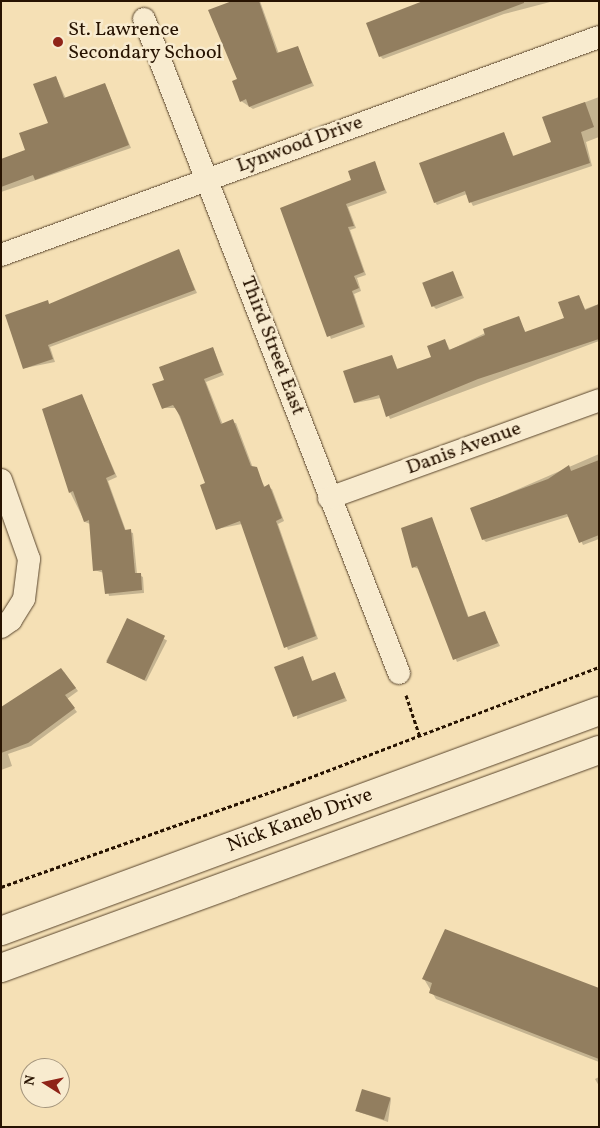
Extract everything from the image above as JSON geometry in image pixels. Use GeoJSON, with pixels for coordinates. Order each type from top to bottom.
{"type":"FeatureCollection","features":[{"type":"Feature","properties":{"kind":"street","name":"Third Street East"},"geometry":{"type":"LineString","coordinates":[[144,19],[208,178],[329,498],[399,673]]}},
{"type":"Feature","properties":{"kind":"street","name":"Lynwood Drive"},"geometry":{"type":"LineString","coordinates":[[1,255],[599,37]]}},
{"type":"Feature","properties":{"kind":"street","name":"Danis Avenue"},"geometry":{"type":"LineString","coordinates":[[329,498],[599,400]]}},
{"type":"Feature","properties":{"kind":"street"},"geometry":{"type":"LineString","coordinates":[[1,480],[29,559],[24,598],[11,620],[1,627]]}},
{"type":"Feature","properties":{"kind":"street","name":"Nick Kaneb Drive"},"geometry":{"type":"LineString","coordinates":[[1,931],[599,711]]}},
{"type":"Feature","properties":{"kind":"street","name":"Nick Kaneb Drive"},"geometry":{"type":"LineString","coordinates":[[1,968],[599,750]]}},
{"type":"Feature","properties":{"kind":"path"},"geometry":{"type":"LineString","coordinates":[[1,888],[420,737],[599,667]]}},
{"type":"Feature","properties":{"kind":"path"},"geometry":{"type":"LineString","coordinates":[[399,673],[420,737]]}},
{"type":"Feature","properties":{"kind":"building"},"geometry":{"type":"Polygon","coordinates":[[[232,1],[259,1],[277,53],[298,46],[312,83],[249,107],[246,99],[240,102],[232,81],[237,79],[208,10],[232,1]]]}},
{"type":"Feature","properties":{"kind":"building"},"geometry":{"type":"Polygon","coordinates":[[[423,1],[524,1],[524,3],[379,57],[366,23],[423,1]]]}},
{"type":"Feature","properties":{"kind":"building"},"geometry":{"type":"Polygon","coordinates":[[[56,76],[64,98],[105,83],[129,145],[35,180],[33,175],[1,187],[1,159],[25,150],[19,133],[48,123],[33,84],[56,76]]]}},
{"type":"Feature","properties":{"kind":"building"},"geometry":{"type":"Polygon","coordinates":[[[585,102],[594,127],[581,132],[590,163],[469,203],[465,191],[434,203],[419,163],[504,132],[513,156],[551,142],[542,117],[585,102]]]}},
{"type":"Feature","properties":{"kind":"building"},"geometry":{"type":"Polygon","coordinates":[[[375,161],[385,190],[346,204],[354,226],[348,227],[364,272],[354,276],[359,288],[352,291],[363,324],[327,337],[280,208],[351,180],[348,171],[375,161]]]}},
{"type":"Feature","properties":{"kind":"building"},"geometry":{"type":"Polygon","coordinates":[[[179,249],[195,290],[48,345],[53,359],[23,369],[5,315],[48,300],[49,304],[179,249]]]}},
{"type":"Feature","properties":{"kind":"building"},"geometry":{"type":"Polygon","coordinates":[[[453,271],[462,295],[432,307],[422,283],[453,271]]]}},
{"type":"Feature","properties":{"kind":"building"},"geometry":{"type":"Polygon","coordinates":[[[579,295],[585,310],[599,304],[599,339],[478,379],[386,417],[379,395],[354,403],[343,371],[392,355],[397,369],[431,357],[427,346],[445,339],[449,350],[485,335],[483,329],[519,316],[525,332],[564,318],[558,302],[579,295]]]}},
{"type":"Feature","properties":{"kind":"building"},"geometry":{"type":"Polygon","coordinates":[[[213,347],[222,372],[204,379],[221,424],[233,419],[251,466],[257,467],[264,487],[269,484],[282,518],[276,521],[316,636],[284,648],[240,521],[216,530],[200,485],[205,483],[180,416],[173,405],[162,409],[152,384],[164,380],[159,367],[213,347]]]}},
{"type":"Feature","properties":{"kind":"building"},"geometry":{"type":"Polygon","coordinates":[[[82,394],[115,474],[106,478],[125,530],[131,529],[135,573],[141,573],[142,590],[105,594],[102,570],[93,571],[89,520],[84,522],[73,491],[69,493],[42,409],[82,394]]]}},
{"type":"Feature","properties":{"kind":"building"},"geometry":{"type":"Polygon","coordinates":[[[599,460],[599,535],[579,543],[567,514],[482,540],[470,508],[548,479],[569,465],[571,471],[599,460]]]}},
{"type":"Feature","properties":{"kind":"building"},"geometry":{"type":"Polygon","coordinates":[[[432,517],[468,617],[485,611],[498,643],[453,660],[417,566],[412,568],[401,528],[432,517]]]}},
{"type":"Feature","properties":{"kind":"building"},"geometry":{"type":"Polygon","coordinates":[[[127,618],[165,636],[144,680],[106,662],[127,618]]]}},
{"type":"Feature","properties":{"kind":"building"},"geometry":{"type":"Polygon","coordinates":[[[303,656],[312,681],[335,672],[345,698],[293,717],[274,667],[303,656]]]}},
{"type":"Feature","properties":{"kind":"building"},"geometry":{"type":"Polygon","coordinates":[[[61,668],[76,688],[65,695],[75,708],[28,743],[1,753],[1,707],[61,668]]]}},
{"type":"Feature","properties":{"kind":"building"},"geometry":{"type":"Polygon","coordinates":[[[445,929],[599,988],[599,1059],[429,993],[432,983],[422,979],[445,929]]]}},
{"type":"Feature","properties":{"kind":"building"},"geometry":{"type":"Polygon","coordinates":[[[362,1089],[391,1098],[384,1120],[355,1111],[362,1089]]]}},
{"type":"Feature","properties":{"kind":"place","name":"St. Lawrence Secondary School"},"geometry":{"type":"Point","coordinates":[58,42]}}]}
